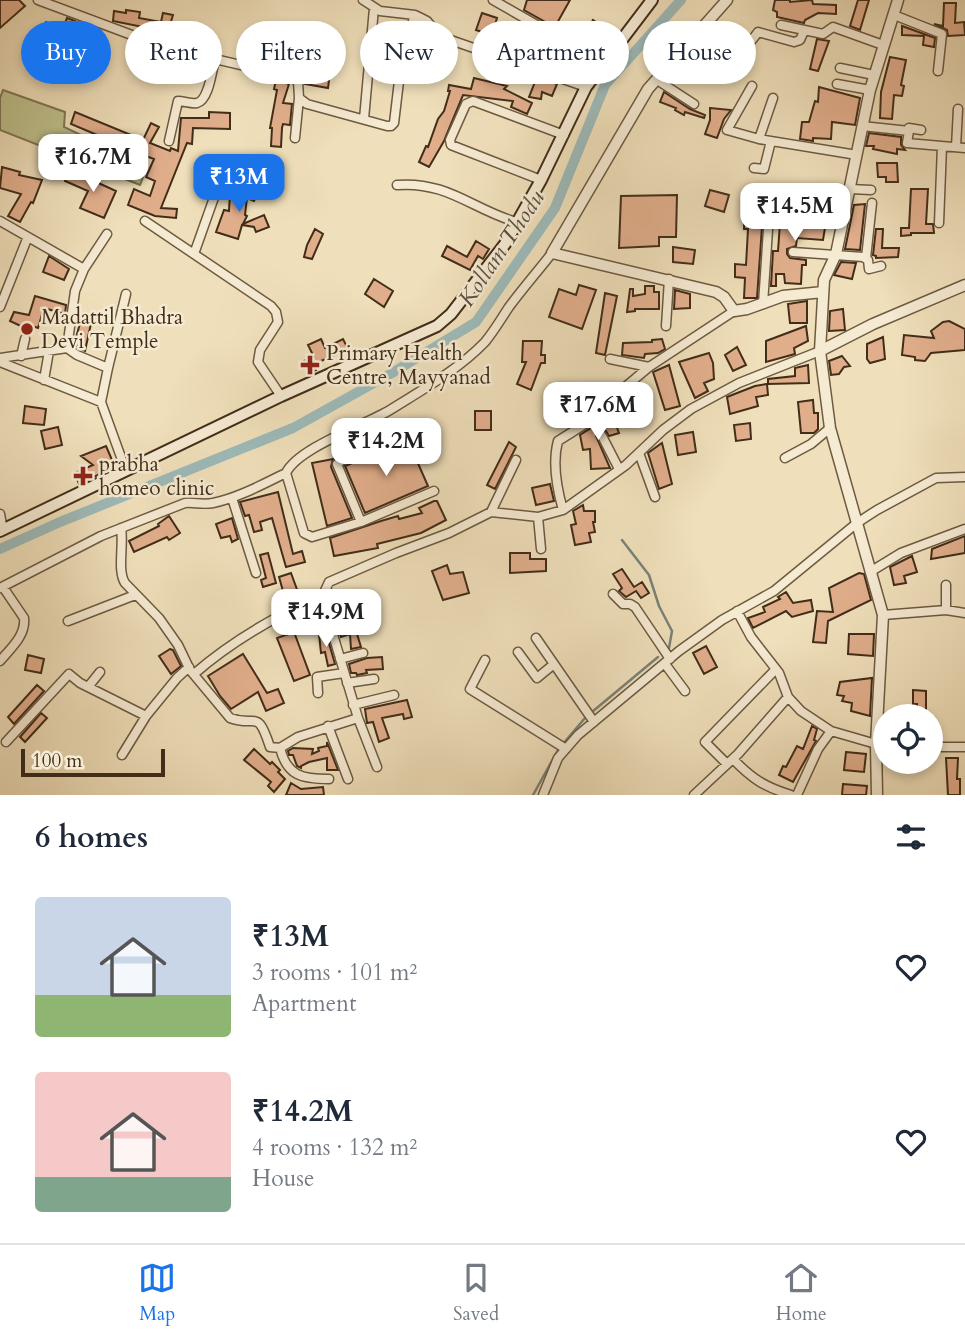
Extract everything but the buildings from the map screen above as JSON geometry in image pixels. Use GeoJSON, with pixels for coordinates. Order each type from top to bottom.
{"type":"FeatureCollection","features":[{"type":"Feature","properties":{"kind":"main road"},"geometry":{"type":"LineString","coordinates":[[629,30],[652,0]]}},
{"type":"Feature","properties":{"kind":"main road"},"geometry":{"type":"LineString","coordinates":[[3,530],[282,396],[437,326],[451,314],[486,272],[519,223],[588,84]]}},
{"type":"Feature","properties":{"kind":"street"},"geometry":{"type":"LineString","coordinates":[[38,0],[125,34]]}},
{"type":"Feature","properties":{"kind":"street"},"geometry":{"type":"LineString","coordinates":[[363,0],[380,10],[415,15],[427,21],[439,36],[586,87]]}},
{"type":"Feature","properties":{"kind":"street"},"geometry":{"type":"LineString","coordinates":[[493,0],[530,21]]}},
{"type":"Feature","properties":{"kind":"street"},"geometry":{"type":"LineString","coordinates":[[708,21],[727,0]]}},
{"type":"Feature","properties":{"kind":"street"},"geometry":{"type":"LineString","coordinates":[[882,704],[883,615],[830,428],[820,351],[824,280],[836,254],[870,90],[898,0]]}},
{"type":"Feature","properties":{"kind":"street"},"geometry":{"type":"LineString","coordinates":[[364,119],[374,8]]}},
{"type":"Feature","properties":{"kind":"street"},"geometry":{"type":"LineString","coordinates":[[299,98],[307,104],[391,126],[394,123],[402,56],[415,15]]}},
{"type":"Feature","properties":{"kind":"street"},"geometry":{"type":"LineString","coordinates":[[894,15],[942,34],[938,71]]}},
{"type":"Feature","properties":{"kind":"street"},"geometry":{"type":"LineString","coordinates":[[781,25],[826,33],[833,27],[883,45]]}},
{"type":"Feature","properties":{"kind":"street"},"geometry":{"type":"LineString","coordinates":[[756,34],[758,32],[794,42],[800,40],[804,31]]}},
{"type":"Feature","properties":{"kind":"street"},"geometry":{"type":"LineString","coordinates":[[840,68],[874,75]]}},
{"type":"Feature","properties":{"kind":"street"},"geometry":{"type":"LineString","coordinates":[[837,83],[870,90]]}},
{"type":"Feature","properties":{"kind":"street"},"geometry":{"type":"LineString","coordinates":[[169,141],[178,101],[200,102],[208,84]]}},
{"type":"Feature","properties":{"kind":"street"},"geometry":{"type":"LineString","coordinates":[[295,138],[298,84]]}},
{"type":"Feature","properties":{"kind":"street"},"geometry":{"type":"LineString","coordinates":[[435,491],[361,522],[312,537],[304,533],[286,473],[289,466],[315,447],[369,423],[441,378],[483,344],[522,289],[552,253],[653,84]]}},
{"type":"Feature","properties":{"kind":"street"},"geometry":{"type":"LineString","coordinates":[[663,84],[694,104]]}},
{"type":"Feature","properties":{"kind":"street"},"geometry":{"type":"LineString","coordinates":[[751,86],[727,130],[759,139],[857,155]]}},
{"type":"Feature","properties":{"kind":"street"},"geometry":{"type":"LineString","coordinates":[[759,139],[774,98]]}},
{"type":"Feature","properties":{"kind":"street"},"geometry":{"type":"LineString","coordinates":[[541,180],[451,145],[450,140],[466,104],[473,101],[564,135]]}},
{"type":"Feature","properties":{"kind":"street"},"geometry":{"type":"LineString","coordinates":[[921,130],[909,128],[908,143],[961,147],[958,108]]}},
{"type":"Feature","properties":{"kind":"street"},"geometry":{"type":"LineString","coordinates":[[862,126],[909,131]]}},
{"type":"Feature","properties":{"kind":"street"},"geometry":{"type":"LineString","coordinates":[[754,168],[764,169],[771,141]]}},
{"type":"Feature","properties":{"kind":"street"},"geometry":{"type":"LineString","coordinates":[[939,223],[942,146]]}},
{"type":"Feature","properties":{"kind":"street"},"geometry":{"type":"LineString","coordinates":[[194,254],[222,175],[267,190]]}},
{"type":"Feature","properties":{"kind":"street"},"geometry":{"type":"LineString","coordinates":[[397,185],[423,185],[451,192],[491,214],[519,223]]}},
{"type":"Feature","properties":{"kind":"street"},"geometry":{"type":"LineString","coordinates":[[850,189],[871,190]]}},
{"type":"Feature","properties":{"kind":"street"},"geometry":{"type":"LineString","coordinates":[[763,304],[770,200]]}},
{"type":"Feature","properties":{"kind":"street"},"geometry":{"type":"LineString","coordinates":[[872,203],[866,258],[870,269],[881,266]]}},
{"type":"Feature","properties":{"kind":"street"},"geometry":{"type":"LineString","coordinates":[[0,221],[27,239],[84,269]]}},
{"type":"Feature","properties":{"kind":"street"},"geometry":{"type":"LineString","coordinates":[[145,221],[276,312],[278,322],[260,350],[258,362],[282,396]]}},
{"type":"Feature","properties":{"kind":"street"},"geometry":{"type":"LineString","coordinates":[[67,348],[75,290],[84,269],[107,234]]}},
{"type":"Feature","properties":{"kind":"street"},"geometry":{"type":"LineString","coordinates":[[0,307],[27,239]]}},
{"type":"Feature","properties":{"kind":"street"},"geometry":{"type":"LineString","coordinates":[[552,253],[716,292],[724,297],[734,312]]}},
{"type":"Feature","properties":{"kind":"street"},"geometry":{"type":"LineString","coordinates":[[793,253],[866,258]]}},
{"type":"Feature","properties":{"kind":"street"},"geometry":{"type":"LineString","coordinates":[[666,326],[669,279]]}},
{"type":"Feature","properties":{"kind":"street"},"geometry":{"type":"LineString","coordinates":[[377,767],[353,705],[323,595],[333,580],[449,533],[491,512],[538,517],[563,510],[619,469],[691,409],[738,383],[820,351],[873,324],[965,285]]}},
{"type":"Feature","properties":{"kind":"street"},"geometry":{"type":"LineString","coordinates":[[563,510],[556,477],[555,452],[558,441],[596,417],[612,398],[649,366],[734,312],[791,294],[824,292]]}},
{"type":"Feature","properties":{"kind":"street"},"geometry":{"type":"LineString","coordinates":[[126,294],[101,402],[126,471]]}},
{"type":"Feature","properties":{"kind":"street"},"geometry":{"type":"LineString","coordinates":[[21,356],[25,339]]}},
{"type":"Feature","properties":{"kind":"street"},"geometry":{"type":"LineString","coordinates":[[0,360],[67,348],[108,368]]}},
{"type":"Feature","properties":{"kind":"street"},"geometry":{"type":"LineString","coordinates":[[44,380],[49,351]]}},
{"type":"Feature","properties":{"kind":"street"},"geometry":{"type":"LineString","coordinates":[[610,359],[649,366]]}},
{"type":"Feature","properties":{"kind":"street"},"geometry":{"type":"LineString","coordinates":[[0,360],[101,402]]}},
{"type":"Feature","properties":{"kind":"street"},"geometry":{"type":"LineString","coordinates":[[785,458],[811,444],[830,428]]}},
{"type":"Feature","properties":{"kind":"street"},"geometry":{"type":"LineString","coordinates":[[602,436],[619,469]]}},
{"type":"Feature","properties":{"kind":"street"},"geometry":{"type":"LineString","coordinates":[[338,437],[348,456]]}},
{"type":"Feature","properties":{"kind":"street"},"geometry":{"type":"LineString","coordinates":[[361,522],[337,464],[348,456],[387,443]]}},
{"type":"Feature","properties":{"kind":"street"},"geometry":{"type":"LineString","coordinates":[[639,453],[655,497]]}},
{"type":"Feature","properties":{"kind":"street"},"geometry":{"type":"LineString","coordinates":[[491,512],[516,460]]}},
{"type":"Feature","properties":{"kind":"street"},"geometry":{"type":"LineString","coordinates":[[0,661],[22,635],[25,624],[24,618],[2,588],[101,536],[185,503],[210,504],[232,498],[286,473]]}},
{"type":"Feature","properties":{"kind":"street"},"geometry":{"type":"LineString","coordinates":[[543,795],[554,766],[578,735],[667,661],[737,611],[774,590],[857,523],[936,478],[965,477]]}},
{"type":"Feature","properties":{"kind":"street"},"geometry":{"type":"LineString","coordinates":[[232,498],[256,573]]}},
{"type":"Feature","properties":{"kind":"street"},"geometry":{"type":"LineString","coordinates":[[0,514],[3,530]]}},
{"type":"Feature","properties":{"kind":"street"},"geometry":{"type":"LineString","coordinates":[[538,517],[541,549]]}},
{"type":"Feature","properties":{"kind":"street"},"geometry":{"type":"LineString","coordinates":[[121,528],[121,578],[159,618],[192,671],[230,718],[239,722],[255,720],[261,724],[270,747],[280,748],[298,737],[358,718]]}},
{"type":"Feature","properties":{"kind":"street"},"geometry":{"type":"LineString","coordinates":[[870,572],[901,553],[965,529]]}},
{"type":"Feature","properties":{"kind":"street"},"geometry":{"type":"LineString","coordinates":[[946,584],[946,610]]}},
{"type":"Feature","properties":{"kind":"street"},"geometry":{"type":"LineString","coordinates":[[613,594],[623,604],[635,607],[685,691]]}},
{"type":"Feature","properties":{"kind":"street"},"geometry":{"type":"LineString","coordinates":[[68,621],[135,595]]}},
{"type":"Feature","properties":{"kind":"street"},"geometry":{"type":"LineString","coordinates":[[122,755],[146,716],[177,678],[192,671],[250,631],[323,595]]}},
{"type":"Feature","properties":{"kind":"street"},"geometry":{"type":"LineString","coordinates":[[883,615],[946,610],[965,612]]}},
{"type":"Feature","properties":{"kind":"street"},"geometry":{"type":"LineString","coordinates":[[737,611],[751,637],[776,669],[788,697],[801,710],[831,731],[873,743]]}},
{"type":"Feature","properties":{"kind":"street"},"geometry":{"type":"LineString","coordinates":[[536,638],[594,722]]}},
{"type":"Feature","properties":{"kind":"street"},"geometry":{"type":"LineString","coordinates":[[518,652],[537,678],[554,664]]}},
{"type":"Feature","properties":{"kind":"street"},"geometry":{"type":"LineString","coordinates":[[340,659],[363,653]]}},
{"type":"Feature","properties":{"kind":"street"},"geometry":{"type":"LineString","coordinates":[[485,660],[470,689],[566,749]]}},
{"type":"Feature","properties":{"kind":"street"},"geometry":{"type":"LineString","coordinates":[[776,669],[705,743],[750,777],[772,789],[791,795]]}},
{"type":"Feature","properties":{"kind":"street"},"geometry":{"type":"LineString","coordinates":[[88,687],[100,672]]}},
{"type":"Feature","properties":{"kind":"street"},"geometry":{"type":"LineString","coordinates":[[318,693],[317,677],[344,673]]}},
{"type":"Feature","properties":{"kind":"street"},"geometry":{"type":"LineString","coordinates":[[6,742],[69,674],[88,687],[146,716]]}},
{"type":"Feature","properties":{"kind":"street"},"geometry":{"type":"LineString","coordinates":[[347,683],[374,679]]}},
{"type":"Feature","properties":{"kind":"street"},"geometry":{"type":"LineString","coordinates":[[353,705],[394,695]]}},
{"type":"Feature","properties":{"kind":"street"},"geometry":{"type":"LineString","coordinates":[[694,795],[730,762],[788,697]]}},
{"type":"Feature","properties":{"kind":"street"},"geometry":{"type":"LineString","coordinates":[[328,726],[348,779]]}},
{"type":"Feature","properties":{"kind":"street"},"geometry":{"type":"LineString","coordinates":[[797,795],[818,750],[831,731]]}},
{"type":"Feature","properties":{"kind":"street"},"geometry":{"type":"LineString","coordinates":[[943,747],[965,747]]}},
{"type":"Feature","properties":{"kind":"street"},"geometry":{"type":"LineString","coordinates":[[280,748],[291,771],[305,778],[329,779]]}},
{"type":"Feature","properties":{"kind":"street"},"geometry":{"type":"LineString","coordinates":[[877,795],[879,774]]}},
{"type":"Feature","properties":{"kind":"green space"},"geometry":{"type":"Polygon","coordinates":[[[3,90],[65,112],[64,127],[147,167],[140,185],[0,130],[0,98],[3,90]]]}},
{"type":"Feature","properties":{"kind":"waterway","name":"Kollam Thodu"},"geometry":{"type":"LineString","coordinates":[[0,549],[293,428],[476,322],[555,208],[605,85],[681,0]]}},
{"type":"Feature","properties":{"kind":"waterway"},"geometry":{"type":"LineString","coordinates":[[622,540],[649,575],[659,606],[672,631],[669,648]]}},
{"type":"Feature","properties":{"kind":"waterway"},"geometry":{"type":"LineString","coordinates":[[592,712],[658,657]]}},
{"type":"Feature","properties":{"kind":"waterway"},"geometry":{"type":"LineString","coordinates":[[562,745],[585,718]]}},
{"type":"Feature","properties":{"kind":"waterway"},"geometry":{"type":"LineString","coordinates":[[533,795],[558,750]]}},
{"type":"Feature","properties":{"kind":"place","name":"Madattil Bhadra Devi Temple"},"geometry":{"type":"Point","coordinates":[27,329]}},
{"type":"Feature","properties":{"kind":"place","name":"Primary Health Centre, Mayyanad"},"geometry":{"type":"Point","coordinates":[310,365]}},
{"type":"Feature","properties":{"kind":"place","name":"prabha homeo clinic"},"geometry":{"type":"Point","coordinates":[83,476]}}]}
